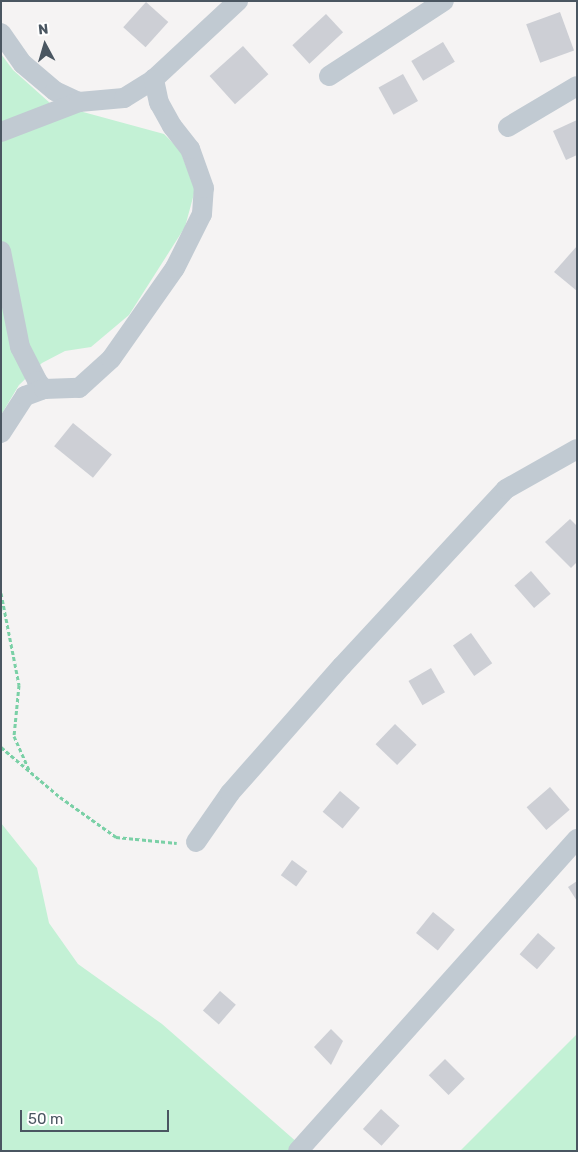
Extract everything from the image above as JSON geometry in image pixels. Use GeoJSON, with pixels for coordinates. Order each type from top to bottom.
{"type":"FeatureCollection","features":[{"type":"Feature","properties":{"kind":"street"},"geometry":{"type":"LineString","coordinates":[[1,132],[79,102],[124,98],[154,80],[238,1]]}},
{"type":"Feature","properties":{"kind":"street"},"geometry":{"type":"LineString","coordinates":[[330,76],[444,1]]}},
{"type":"Feature","properties":{"kind":"street"},"geometry":{"type":"LineString","coordinates":[[1,33],[22,64],[54,91],[79,102]]}},
{"type":"Feature","properties":{"kind":"street"},"geometry":{"type":"LineString","coordinates":[[1,433],[25,396],[44,389],[80,388],[111,359],[174,268],[202,214],[204,188],[190,149],[172,126],[160,103],[154,80]]}},
{"type":"Feature","properties":{"kind":"street"},"geometry":{"type":"LineString","coordinates":[[508,127],[577,86]]}},
{"type":"Feature","properties":{"kind":"street"},"geometry":{"type":"LineString","coordinates":[[1,251],[20,346],[36,381],[44,389]]}},
{"type":"Feature","properties":{"kind":"street"},"geometry":{"type":"LineString","coordinates":[[196,842],[243,778],[342,666],[506,489],[577,449]]}},
{"type":"Feature","properties":{"kind":"street"},"geometry":{"type":"LineString","coordinates":[[298,1151],[577,839]]}},
{"type":"Feature","properties":{"kind":"path"},"geometry":{"type":"LineString","coordinates":[[1,593],[19,686],[14,736],[29,771]]}},
{"type":"Feature","properties":{"kind":"path"},"geometry":{"type":"LineString","coordinates":[[1,747],[60,798],[116,837],[185,844],[196,842]]}},
{"type":"Feature","properties":{"kind":"green space"},"geometry":{"type":"Polygon","coordinates":[[[1,54],[13,70],[50,103],[164,134],[180,150],[195,190],[185,227],[129,315],[91,347],[65,351],[42,363],[19,385],[1,415],[1,54]]]}},
{"type":"Feature","properties":{"kind":"green space"},"geometry":{"type":"Polygon","coordinates":[[[1,823],[37,868],[49,923],[78,964],[162,1024],[307,1151],[1,1151],[1,823]]]}},
{"type":"Feature","properties":{"kind":"green space"},"geometry":{"type":"Polygon","coordinates":[[[577,1034],[577,1151],[460,1151],[577,1034]]]}},
{"type":"Feature","properties":{"kind":"building"},"geometry":{"type":"Polygon","coordinates":[[[146,2],[168,22],[146,47],[123,27],[146,2]]]}},
{"type":"Feature","properties":{"kind":"building"},"geometry":{"type":"Polygon","coordinates":[[[560,12],[574,51],[540,63],[526,24],[560,12]]]}},
{"type":"Feature","properties":{"kind":"building"},"geometry":{"type":"Polygon","coordinates":[[[326,14],[343,32],[309,64],[292,45],[326,14]]]}},
{"type":"Feature","properties":{"kind":"building"},"geometry":{"type":"Polygon","coordinates":[[[443,42],[455,62],[423,81],[411,61],[443,42]]]}},
{"type":"Feature","properties":{"kind":"building"},"geometry":{"type":"Polygon","coordinates":[[[243,46],[268,74],[235,104],[210,76],[243,46]]]}},
{"type":"Feature","properties":{"kind":"building"},"geometry":{"type":"Polygon","coordinates":[[[403,74],[418,101],[394,115],[379,88],[403,74]]]}},
{"type":"Feature","properties":{"kind":"building"},"geometry":{"type":"Polygon","coordinates":[[[577,120],[577,155],[566,160],[553,131],[577,120]]]}},
{"type":"Feature","properties":{"kind":"building"},"geometry":{"type":"Polygon","coordinates":[[[577,246],[577,291],[554,272],[577,246]]]}},
{"type":"Feature","properties":{"kind":"building"},"geometry":{"type":"Polygon","coordinates":[[[73,423],[112,454],[93,478],[54,446],[73,423]]]}},
{"type":"Feature","properties":{"kind":"building"},"geometry":{"type":"Polygon","coordinates":[[[570,519],[577,526],[577,562],[571,568],[545,542],[570,519]]]}},
{"type":"Feature","properties":{"kind":"building"},"geometry":{"type":"Polygon","coordinates":[[[531,571],[551,594],[534,608],[514,585],[531,571]]]}},
{"type":"Feature","properties":{"kind":"building"},"geometry":{"type":"Polygon","coordinates":[[[471,633],[492,663],[474,676],[453,646],[471,633]]]}},
{"type":"Feature","properties":{"kind":"building"},"geometry":{"type":"Polygon","coordinates":[[[431,668],[445,692],[422,705],[408,681],[431,668]]]}},
{"type":"Feature","properties":{"kind":"building"},"geometry":{"type":"Polygon","coordinates":[[[395,724],[417,745],[397,765],[376,744],[395,724]]]}},
{"type":"Feature","properties":{"kind":"building"},"geometry":{"type":"Polygon","coordinates":[[[550,787],[570,810],[546,830],[527,807],[550,787]]]}},
{"type":"Feature","properties":{"kind":"building"},"geometry":{"type":"Polygon","coordinates":[[[340,791],[360,808],[343,828],[323,812],[340,791]]]}},
{"type":"Feature","properties":{"kind":"building"},"geometry":{"type":"Polygon","coordinates":[[[292,860],[307,871],[296,887],[281,875],[292,860]]]}},
{"type":"Feature","properties":{"kind":"building"},"geometry":{"type":"Polygon","coordinates":[[[577,881],[577,901],[568,887],[577,881]]]}},
{"type":"Feature","properties":{"kind":"building"},"geometry":{"type":"Polygon","coordinates":[[[433,912],[455,930],[438,951],[416,933],[433,912]]]}},
{"type":"Feature","properties":{"kind":"building"},"geometry":{"type":"Polygon","coordinates":[[[538,933],[555,948],[537,969],[520,954],[538,933]]]}},
{"type":"Feature","properties":{"kind":"building"},"geometry":{"type":"Polygon","coordinates":[[[220,991],[236,1005],[219,1024],[203,1011],[220,991]]]}},
{"type":"Feature","properties":{"kind":"building"},"geometry":{"type":"Polygon","coordinates":[[[331,1029],[343,1041],[331,1065],[314,1047],[331,1029]]]}},
{"type":"Feature","properties":{"kind":"building"},"geometry":{"type":"Polygon","coordinates":[[[445,1059],[465,1079],[449,1095],[429,1075],[445,1059]]]}},
{"type":"Feature","properties":{"kind":"building"},"geometry":{"type":"Polygon","coordinates":[[[381,1109],[400,1126],[382,1146],[363,1129],[381,1109]]]}}]}
